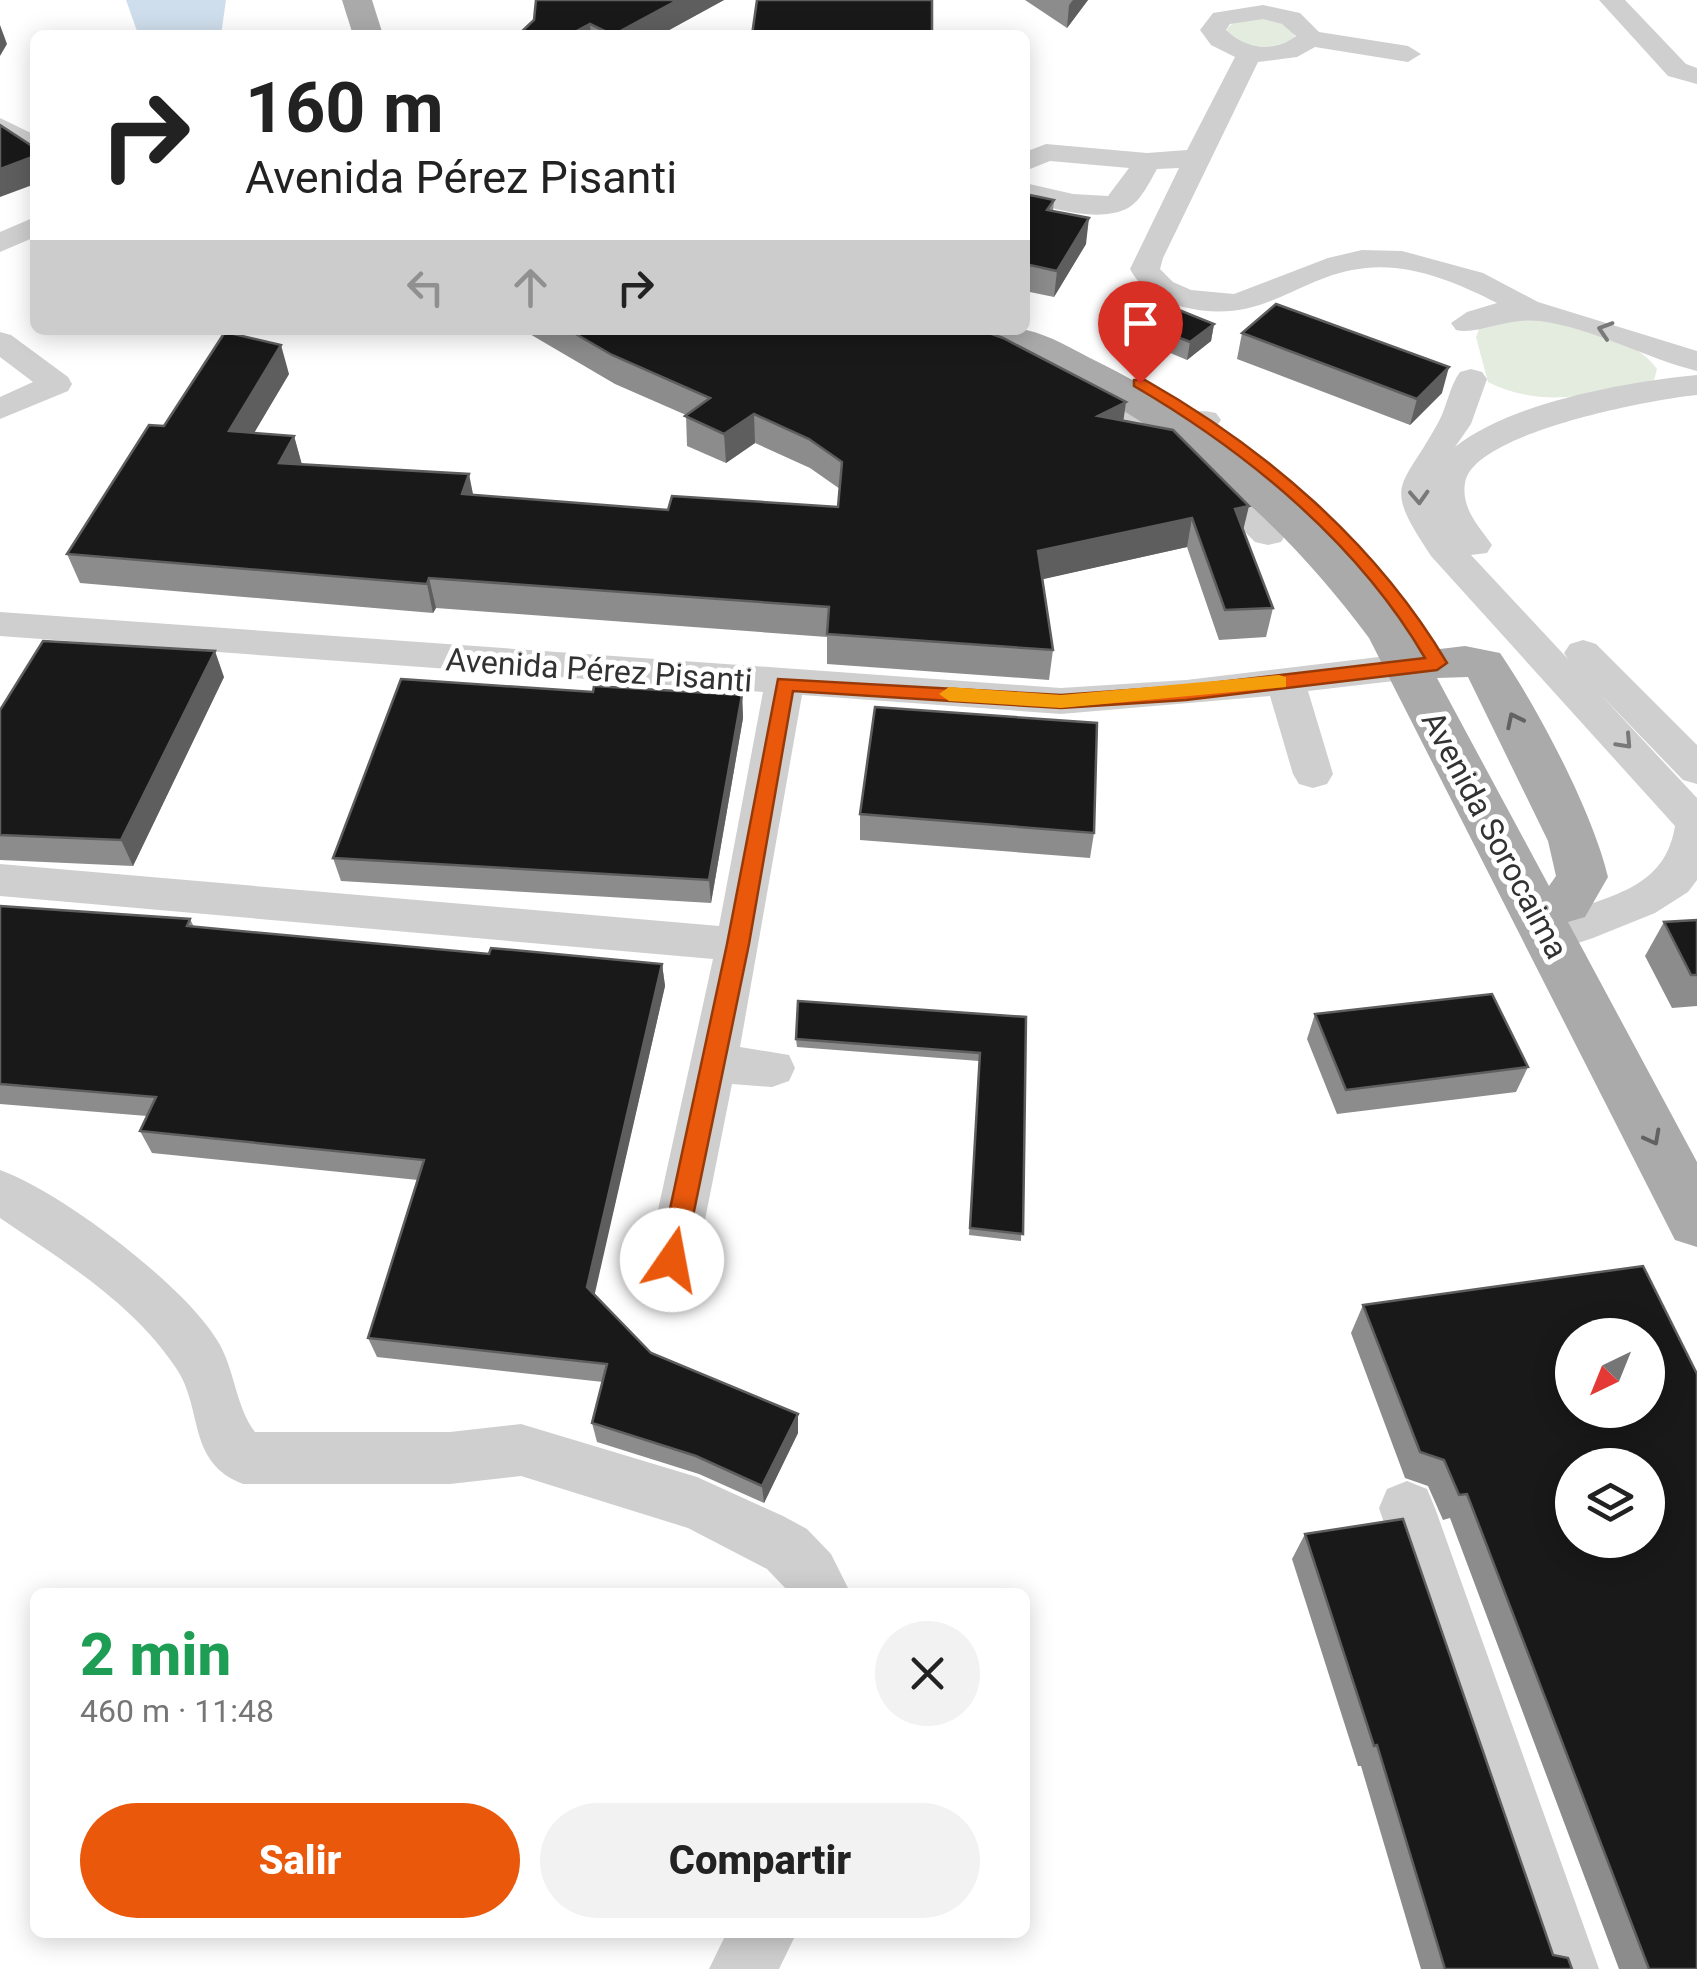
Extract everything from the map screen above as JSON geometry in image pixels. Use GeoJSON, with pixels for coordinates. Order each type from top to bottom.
{"type":"FeatureCollection","features":[{"type":"Feature","properties":{"kind":"main road"},"geometry":{"type":"LineString","coordinates":[[328,0],[335,30]]}},
{"type":"Feature","properties":{"kind":"main road"},"geometry":{"type":"LineString","coordinates":[[357,0],[366,30]]}},
{"type":"Feature","properties":{"kind":"main road","name":"Avenida Sorocaima"},"geometry":{"type":"LineString","coordinates":[[1030,328],[1076,346],[1180,423],[1284,509],[1332,557],[1390,633],[1422,664],[1697,1221]]}},
{"type":"Feature","properties":{"kind":"main road","name":"Avenida Sorocaima"},"geometry":{"type":"LineString","coordinates":[[982,335],[1098,378],[1180,423]]}},
{"type":"Feature","properties":{"kind":"main road"},"geometry":{"type":"LineString","coordinates":[[1422,664],[1466,660],[1483,664],[1496,683],[1574,841],[1582,877],[1577,925]]}},
{"type":"Feature","properties":{"kind":"main road","name":"Avenida Sorocaima"},"geometry":{"type":"LineString","coordinates":[[1577,925],[1697,1148]]}},
{"type":"Feature","properties":{"kind":"street"},"geometry":{"type":"LineString","coordinates":[[1611,0],[1678,70],[1697,76]]}},
{"type":"Feature","properties":{"kind":"street"},"geometry":{"type":"LineString","coordinates":[[1248,12],[1278,15],[1302,25],[1309,38],[1296,50],[1250,52],[1224,43],[1213,30],[1215,24],[1248,12]]}},
{"type":"Feature","properties":{"kind":"street"},"geometry":{"type":"LineString","coordinates":[[1309,38],[1408,54]]}},
{"type":"Feature","properties":{"kind":"street"},"geometry":{"type":"LineString","coordinates":[[1250,52],[1146,269],[1152,282],[1169,294],[1205,305],[1239,304],[1365,258],[1389,258],[1492,288],[1529,310],[1697,361]]}},
{"type":"Feature","properties":{"kind":"street"},"geometry":{"type":"LineString","coordinates":[[0,126],[30,144]]}},
{"type":"Feature","properties":{"kind":"street"},"geometry":{"type":"LineString","coordinates":[[1030,161],[1046,152],[1147,161],[1198,158]]}},
{"type":"Feature","properties":{"kind":"street"},"geometry":{"type":"LineString","coordinates":[[1030,193],[1104,206],[1125,195],[1147,161]]}},
{"type":"Feature","properties":{"kind":"street"},"geometry":{"type":"LineString","coordinates":[[0,243],[30,228]]}},
{"type":"Feature","properties":{"kind":"street"},"geometry":{"type":"LineString","coordinates":[[1432,270],[1454,295],[1467,324],[1471,379],[1455,422],[1420,470],[1415,489],[1418,512],[1444,548],[1696,823],[1689,864],[1660,894],[1577,925]]}},
{"type":"Feature","properties":{"kind":"street"},"geometry":{"type":"LineString","coordinates":[[1467,324],[1494,312],[1529,310]]}},
{"type":"Feature","properties":{"kind":"street"},"geometry":{"type":"LineString","coordinates":[[0,342],[56,384],[0,408]]}},
{"type":"Feature","properties":{"kind":"street"},"geometry":{"type":"LineString","coordinates":[[1646,343],[1658,353],[1670,376],[1663,386]]}},
{"type":"Feature","properties":{"kind":"street"},"geometry":{"type":"LineString","coordinates":[[1471,379],[1504,397],[1584,407]]}},
{"type":"Feature","properties":{"kind":"street"},"geometry":{"type":"LineString","coordinates":[[1697,385],[1663,386],[1584,407],[1481,444],[1454,466],[1446,497],[1460,530],[1697,770]]}},
{"type":"Feature","properties":{"kind":"street"},"geometry":{"type":"LineString","coordinates":[[1180,423],[1268,534]]}},
{"type":"Feature","properties":{"kind":"street","name":"Avenida Pérez Pisanti"},"geometry":{"type":"LineString","coordinates":[[0,624],[42,644],[1061,702],[1422,664]]}},
{"type":"Feature","properties":{"kind":"street"},"geometry":{"type":"LineString","coordinates":[[1285,681],[1313,774]]}},
{"type":"Feature","properties":{"kind":"street"},"geometry":{"type":"LineString","coordinates":[[672,1260],[738,944],[784,684]]}},
{"type":"Feature","properties":{"kind":"street"},"geometry":{"type":"LineString","coordinates":[[0,880],[738,944]]}},
{"type":"Feature","properties":{"kind":"street"},"geometry":{"type":"LineString","coordinates":[[1577,925],[1678,915],[1697,903]]}},
{"type":"Feature","properties":{"kind":"street"},"geometry":{"type":"LineString","coordinates":[[713,1064],[772,1068]]}},
{"type":"Feature","properties":{"kind":"street"},"geometry":{"type":"LineString","coordinates":[[0,1191],[124,1276],[168,1322],[207,1372],[229,1446],[243,1458],[450,1458],[520,1450],[697,1504],[763,1534],[786,1548],[812,1574],[819,1588]]}},
{"type":"Feature","properties":{"kind":"street"},"geometry":{"type":"LineString","coordinates":[[1407,1508],[1566,1969]]}},
{"type":"Feature","properties":{"kind":"street"},"geometry":{"type":"LineString","coordinates":[[742,1969],[761,1938]]}},
{"type":"Feature","properties":{"kind":"shaded area"},"geometry":{"type":"Polygon","coordinates":[[[1254,17],[1276,20],[1295,33],[1294,38],[1260,46],[1227,33],[1235,21],[1254,17]]]}},
{"type":"Feature","properties":{"kind":"shaded area"},"geometry":{"type":"Polygon","coordinates":[[[1502,314],[1564,323],[1609,336],[1645,356],[1657,369],[1654,380],[1570,397],[1529,395],[1488,382],[1476,337],[1481,324],[1502,314]]]}},
{"type":"Feature","properties":{"kind":"water"},"geometry":{"type":"Polygon","coordinates":[[[126,0],[226,0],[222,30],[137,30],[126,0]]]}},
{"type":"Feature","properties":{"kind":"building"},"geometry":{"type":"Polygon","coordinates":[[[536,0],[678,0],[622,30],[603,30],[590,24],[579,30],[523,30],[534,20],[536,0]]]}},
{"type":"Feature","properties":{"kind":"building"},"geometry":{"type":"Polygon","coordinates":[[[757,0],[932,0],[932,30],[753,30],[757,0]]]}},
{"type":"Feature","properties":{"kind":"building"},"geometry":{"type":"Polygon","coordinates":[[[0,125],[30,145],[30,158],[0,169],[0,125]]]}},
{"type":"Feature","properties":{"kind":"building"},"geometry":{"type":"Polygon","coordinates":[[[1030,195],[1054,200],[1047,210],[1089,218],[1057,271],[1030,265],[1030,195]]]}},
{"type":"Feature","properties":{"kind":"building"},"geometry":{"type":"Polygon","coordinates":[[[1149,298],[1214,324],[1190,342],[1125,316],[1149,298]]]}},
{"type":"Feature","properties":{"kind":"building"},"geometry":{"type":"Polygon","coordinates":[[[1276,304],[1449,367],[1417,399],[1242,333],[1276,304]]]}},
{"type":"Feature","properties":{"kind":"building"},"geometry":{"type":"Polygon","coordinates":[[[223,335],[281,345],[229,431],[294,436],[279,463],[469,474],[462,494],[668,510],[672,496],[838,507],[842,462],[809,439],[754,414],[724,434],[685,416],[710,398],[612,355],[578,335],[1003,338],[1126,402],[1098,416],[1173,430],[1249,506],[1235,509],[1273,608],[1225,610],[1192,518],[1038,551],[1053,650],[827,634],[829,607],[429,578],[427,584],[67,554],[149,425],[164,426],[223,335]]]}},
{"type":"Feature","properties":{"kind":"building"},"geometry":{"type":"Polygon","coordinates":[[[43,641],[215,651],[121,840],[0,835],[0,710],[43,641]]]}},
{"type":"Feature","properties":{"kind":"building"},"geometry":{"type":"Polygon","coordinates":[[[401,679],[593,692],[594,686],[742,695],[709,880],[333,858],[401,679]]]}},
{"type":"Feature","properties":{"kind":"building"},"geometry":{"type":"Polygon","coordinates":[[[875,707],[1097,723],[1094,833],[860,814],[875,707]]]}},
{"type":"Feature","properties":{"kind":"building"},"geometry":{"type":"Polygon","coordinates":[[[0,906],[190,919],[187,926],[489,954],[491,948],[662,964],[587,1287],[651,1353],[798,1414],[762,1486],[696,1456],[592,1423],[607,1364],[368,1338],[424,1160],[140,1131],[156,1097],[0,1084],[0,906]]]}},
{"type":"Feature","properties":{"kind":"building"},"geometry":{"type":"Polygon","coordinates":[[[1697,920],[1697,975],[1691,975],[1664,922],[1697,920]]]}},
{"type":"Feature","properties":{"kind":"building"},"geometry":{"type":"Polygon","coordinates":[[[1492,994],[1528,1067],[1346,1090],[1315,1014],[1492,994]]]}},
{"type":"Feature","properties":{"kind":"building"},"geometry":{"type":"Polygon","coordinates":[[[798,1001],[1026,1017],[1023,1234],[970,1228],[980,1053],[796,1039],[798,1001]]]}},
{"type":"Feature","properties":{"kind":"building"},"geometry":{"type":"Polygon","coordinates":[[[1643,1266],[1697,1374],[1697,1969],[1649,1969],[1467,1494],[1459,1495],[1444,1460],[1420,1452],[1363,1305],[1643,1266]]]}},
{"type":"Feature","properties":{"kind":"building"},"geometry":{"type":"Polygon","coordinates":[[[1403,1519],[1553,1955],[1568,1958],[1572,1969],[1445,1969],[1377,1745],[1374,1746],[1305,1534],[1403,1519]]]}},
{"type":"Feature","properties":{"kind":"slow traffic"},"geometry":{"type":"LineString","coordinates":[[949,694],[1061,702],[1279,682]]}},
{"type":"Feature","properties":{"kind":"route"},"geometry":{"type":"LineString","coordinates":[[672,1260],[738,944],[784,684],[1061,702],[1186,693],[1437,663],[1417,628],[1342,538],[1265,468],[1204,420],[1140,383]]}}]}
